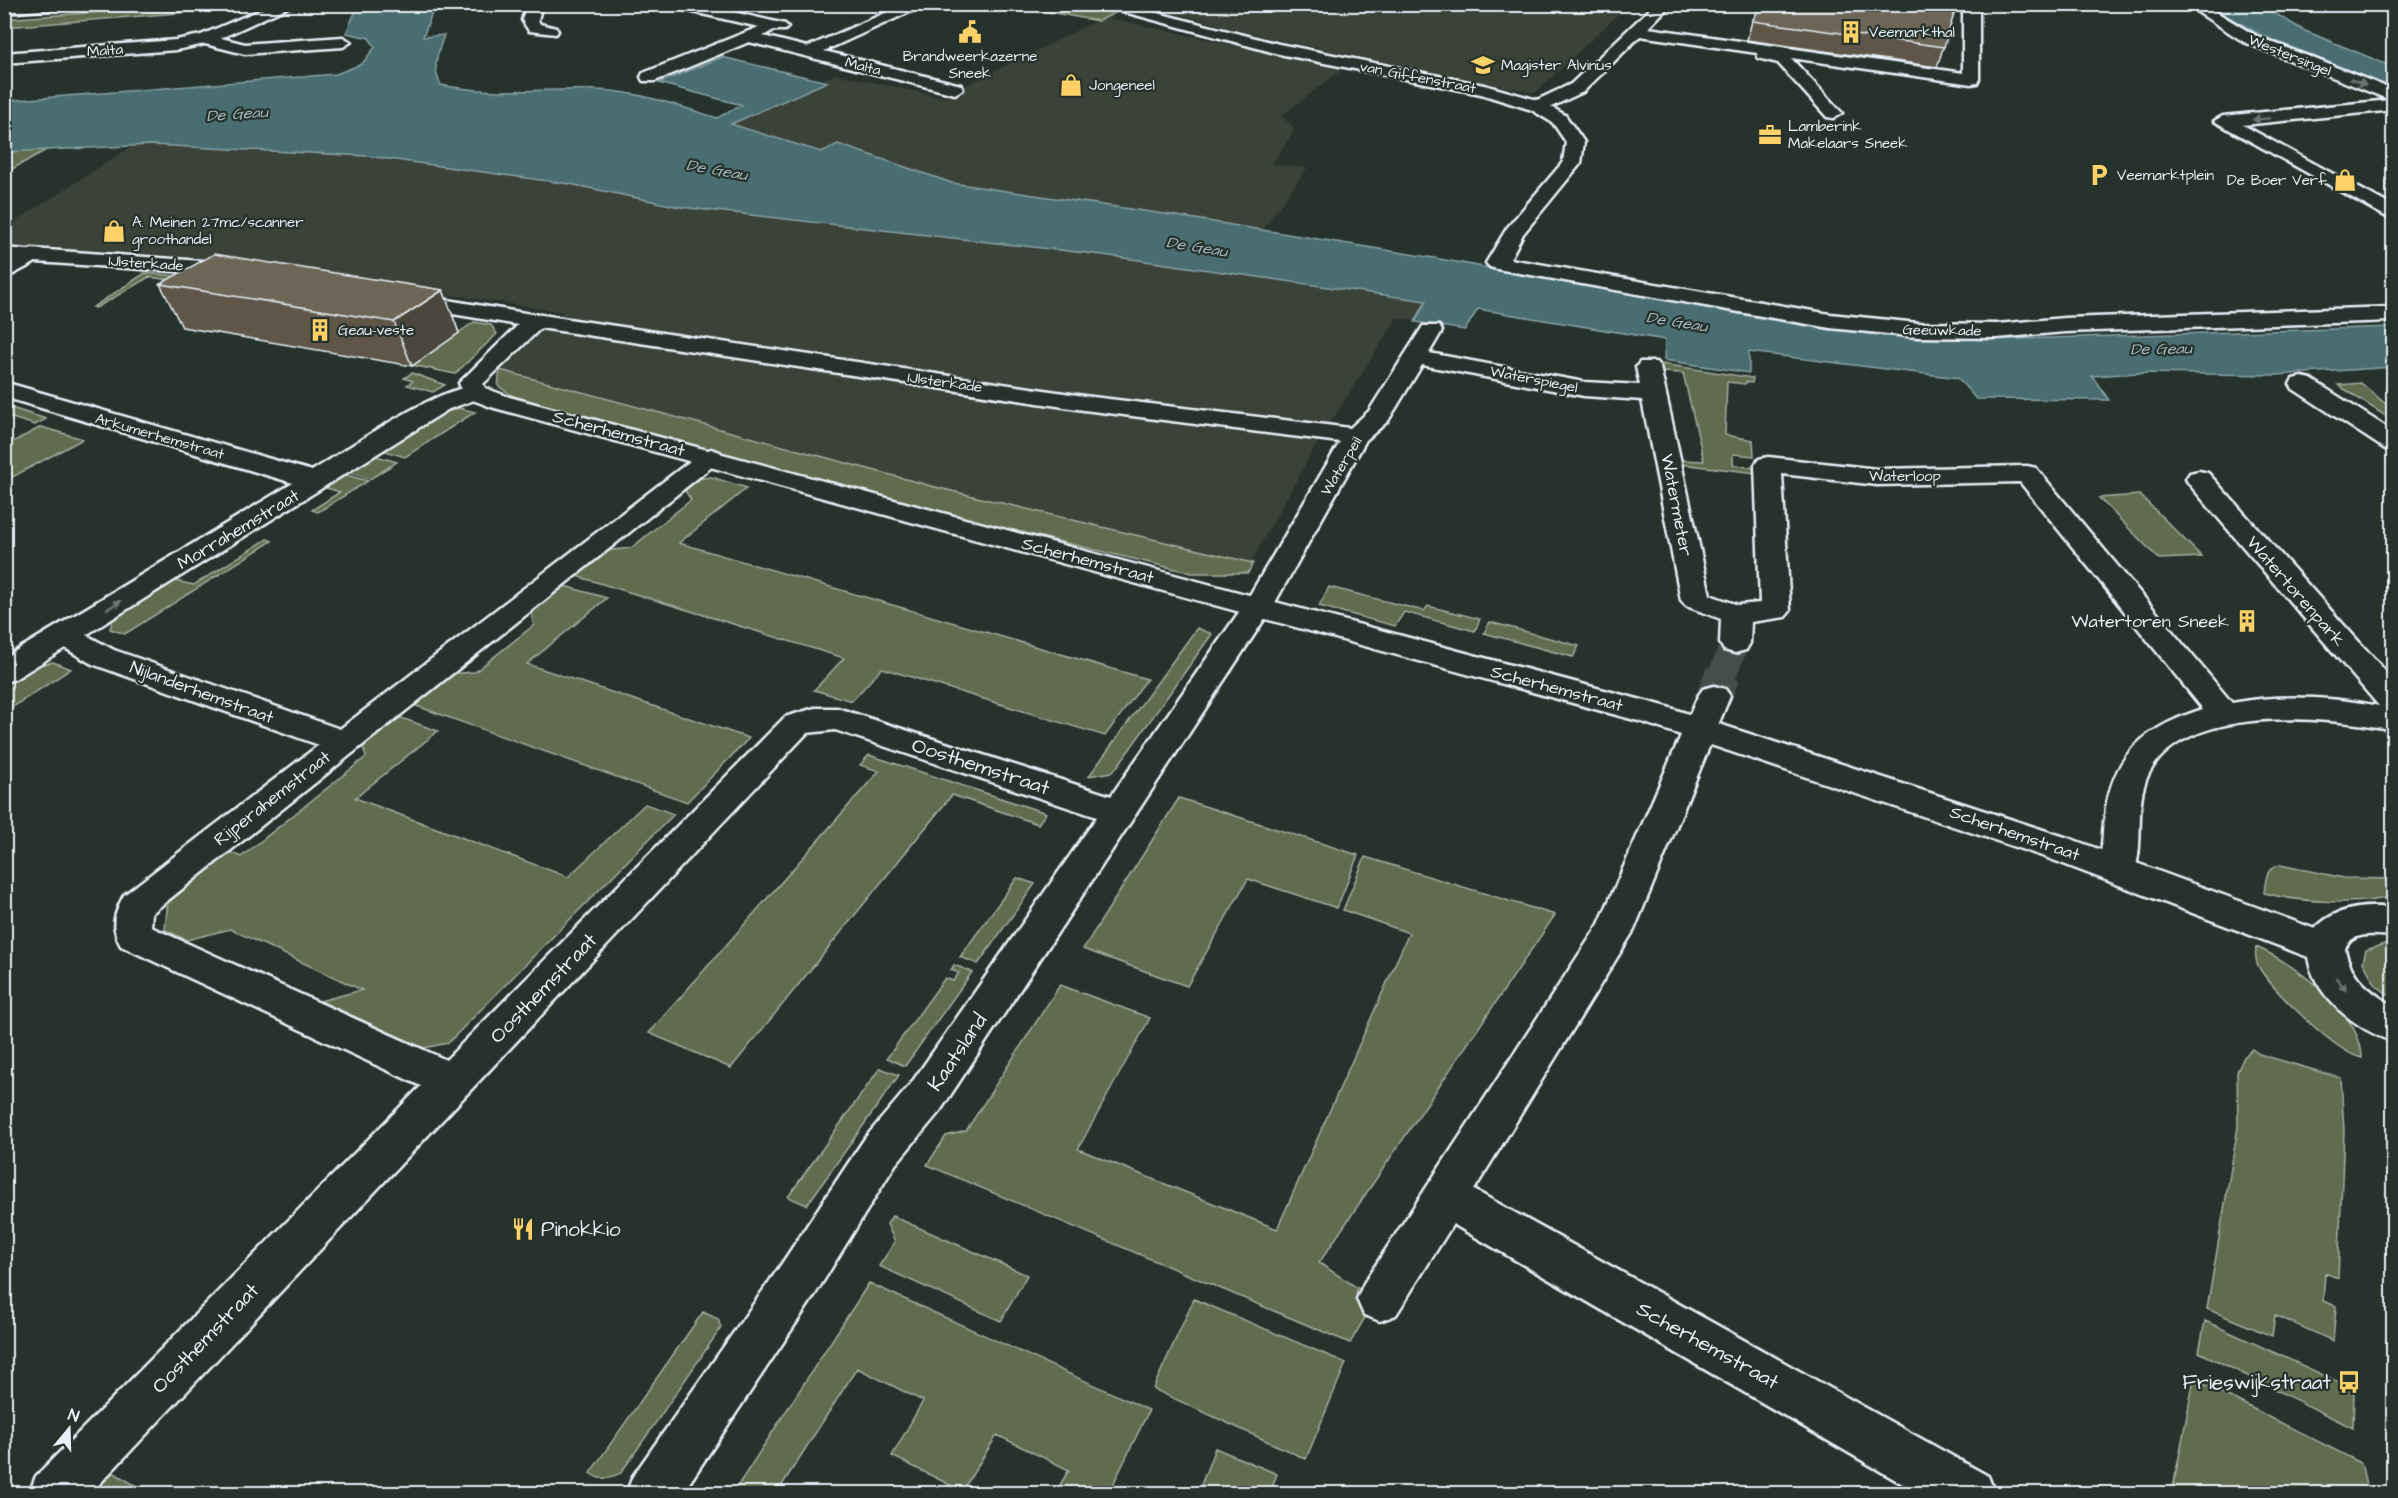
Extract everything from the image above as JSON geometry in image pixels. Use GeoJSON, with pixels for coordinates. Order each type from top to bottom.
{"type":"FeatureCollection","features":[{"type":"Feature","properties":{"kind":"street"},"geometry":{"type":"LineString","coordinates":[[4,9],[68,4]]}},
{"type":"Feature","properties":{"kind":"street","name":"Malta"},"geometry":{"type":"LineString","coordinates":[[4,58],[176,45],[206,39],[288,4]]}},
{"type":"Feature","properties":{"kind":"street"},"geometry":{"type":"LineString","coordinates":[[535,4],[530,20],[534,28],[550,31]]}},
{"type":"Feature","properties":{"kind":"street"},"geometry":{"type":"LineString","coordinates":[[676,4],[796,30]]}},
{"type":"Feature","properties":{"kind":"street","name":"Malta"},"geometry":{"type":"LineString","coordinates":[[807,53],[920,4]]}},
{"type":"Feature","properties":{"kind":"street","name":"van Giffenstraat"},"geometry":{"type":"LineString","coordinates":[[1102,4],[1279,49],[1484,90],[1538,106],[1559,119],[1575,141],[1572,163],[1514,232],[1497,263]]}},
{"type":"Feature","properties":{"kind":"street"},"geometry":{"type":"LineString","coordinates":[[1538,106],[1577,88],[1664,4]]}},
{"type":"Feature","properties":{"kind":"street"},"geometry":{"type":"LineString","coordinates":[[1951,4],[1971,25]]}},
{"type":"Feature","properties":{"kind":"street"},"geometry":{"type":"LineString","coordinates":[[1634,34],[1971,79],[1971,10],[1967,4]]}},
{"type":"Feature","properties":{"kind":"street","name":"Westersingel"},"geometry":{"type":"LineString","coordinates":[[2192,4],[2250,39],[2394,96]]}},
{"type":"Feature","properties":{"kind":"street"},"geometry":{"type":"LineString","coordinates":[[649,78],[774,26]]}},
{"type":"Feature","properties":{"kind":"street","name":"Malta"},"geometry":{"type":"LineString","coordinates":[[818,34],[840,38]]}},
{"type":"Feature","properties":{"kind":"street"},"geometry":{"type":"LineString","coordinates":[[1634,34],[1782,58],[1833,113]]}},
{"type":"Feature","properties":{"kind":"street","name":"Malta"},"geometry":{"type":"LineString","coordinates":[[747,37],[955,88]]}},
{"type":"Feature","properties":{"kind":"street","name":"Malta"},"geometry":{"type":"LineString","coordinates":[[206,39],[245,49],[343,42]]}},
{"type":"Feature","properties":{"kind":"street"},"geometry":{"type":"LineString","coordinates":[[2394,105],[2299,116],[2223,121],[2394,215]]}},
{"type":"Feature","properties":{"kind":"street","name":"IJlsterkade"},"geometry":{"type":"LineString","coordinates":[[4,254],[202,267],[263,277]]}},
{"type":"Feature","properties":{"kind":"street"},"geometry":{"type":"LineString","coordinates":[[4,273],[32,255]]}},
{"type":"Feature","properties":{"kind":"street","name":"Geeuwkade"},"geometry":{"type":"LineString","coordinates":[[1497,263],[1830,321],[1918,330],[1997,331],[2065,325],[2394,314]]}},
{"type":"Feature","properties":{"kind":"street","name":"IJlsterkade"},"geometry":{"type":"LineString","coordinates":[[387,297],[1084,403],[1356,436]]}},
{"type":"Feature","properties":{"kind":"street"},"geometry":{"type":"LineString","coordinates":[[474,392],[471,382],[535,321]]}},
{"type":"Feature","properties":{"kind":"street","name":"Waterpeil"},"geometry":{"type":"LineString","coordinates":[[1258,606],[1356,436],[1379,416],[1431,331]]}},
{"type":"Feature","properties":{"kind":"street","name":"Waterspiegel"},"geometry":{"type":"LineString","coordinates":[[1415,357],[1584,389],[1654,393]]}},
{"type":"Feature","properties":{"kind":"street","name":"Watermeter"},"geometry":{"type":"LineString","coordinates":[[1648,367],[1696,600],[1736,614],[1775,611],[1769,470]]}},
{"type":"Feature","properties":{"kind":"street"},"geometry":{"type":"LineString","coordinates":[[2302,384],[2394,444]]}},
{"type":"Feature","properties":{"kind":"street","name":"Arkumerhemstraat"},"geometry":{"type":"LineString","coordinates":[[4,389],[316,481]]}},
{"type":"Feature","properties":{"kind":"street","name":"Scherhemstraat"},"geometry":{"type":"LineString","coordinates":[[474,392],[500,402],[711,457],[1702,729],[1916,799],[2118,869],[2326,948]]}},
{"type":"Feature","properties":{"kind":"street","name":"Morrahemstraat"},"geometry":{"type":"LineString","coordinates":[[4,672],[440,404],[474,392]]}},
{"type":"Feature","properties":{"kind":"street","name":"Rijperahemstraat"},"geometry":{"type":"LineString","coordinates":[[453,1082],[134,936],[131,920],[137,905],[711,457]]}},
{"type":"Feature","properties":{"kind":"street","name":"Waterloop"},"geometry":{"type":"LineString","coordinates":[[1769,470],[1768,465],[1877,477],[2028,474],[2224,714]]}},
{"type":"Feature","properties":{"kind":"street","name":"Watertorenpark"},"geometry":{"type":"LineString","coordinates":[[2199,479],[2394,702]]}},
{"type":"Feature","properties":{"kind":"street","name":"Kaatsland"},"geometry":{"type":"LineString","coordinates":[[651,1494],[819,1248],[849,1198],[904,1118],[925,1098],[1258,606]]}},
{"type":"Feature","properties":{"kind":"street"},"geometry":{"type":"LineString","coordinates":[[1735,643],[1736,614]]}},
{"type":"Feature","properties":{"kind":"street","name":"Nijlanderhemstraat"},"geometry":{"type":"LineString","coordinates":[[64,635],[103,657],[343,742]]}},
{"type":"Feature","properties":{"kind":"street"},"geometry":{"type":"LineString","coordinates":[[1380,1299],[1615,930],[1702,729],[1714,696]]}},
{"type":"Feature","properties":{"kind":"street"},"geometry":{"type":"LineString","coordinates":[[2118,869],[2124,804],[2132,774],[2154,745],[2175,732],[2224,714],[2269,708],[2308,708],[2394,719]]}},
{"type":"Feature","properties":{"kind":"street","name":"Oosthemstraat"},"geometry":{"type":"LineString","coordinates":[[54,1494],[796,725],[814,719],[837,720],[1118,811]]}},
{"type":"Feature","properties":{"kind":"street"},"geometry":{"type":"LineString","coordinates":[[2394,922],[2362,920],[2347,923],[2336,928],[2328,937],[2326,948],[2328,963],[2337,980],[2366,1009],[2394,1026]]}},
{"type":"Feature","properties":{"kind":"street","name":"Scherhemstraat"},"geometry":{"type":"LineString","coordinates":[[1446,1197],[1970,1494]]}},
{"type":"Feature","properties":{"kind":"shaded area","name":"Magister Alvinus"},"geometry":{"type":"Polygon","coordinates":[[[1143,5],[1628,5],[1535,93],[1269,38],[1143,5]]]}},
{"type":"Feature","properties":{"kind":"shaded area"},"geometry":{"type":"Polygon","coordinates":[[[1104,17],[1343,69],[1281,116],[1293,126],[1293,132],[1272,164],[1307,168],[1256,239],[1024,203],[713,126],[836,74],[943,97],[1104,17]]]}},
{"type":"Feature","properties":{"kind":"shaded area"},"geometry":{"type":"Polygon","coordinates":[[[151,134],[225,134],[1438,297],[1425,322],[1397,318],[1313,450],[1248,567],[510,382],[503,367],[563,312],[218,259],[5,246],[5,228],[151,134]]]}},
{"type":"Feature","properties":{"kind":"green space"},"geometry":{"type":"Polygon","coordinates":[[[195,5],[277,5],[5,27],[4,19],[195,5]]]}},
{"type":"Feature","properties":{"kind":"green space"},"geometry":{"type":"Polygon","coordinates":[[[1011,5],[1074,5],[1115,13],[1098,21],[1011,5]]]}},
{"type":"Feature","properties":{"kind":"green space"},"geometry":{"type":"Polygon","coordinates":[[[48,149],[5,173],[5,152],[48,149]]]}},
{"type":"Feature","properties":{"kind":"green space"},"geometry":{"type":"Polygon","coordinates":[[[145,273],[177,276],[171,280],[149,277],[96,308],[93,307],[145,273]]]}},
{"type":"Feature","properties":{"kind":"green space"},"geometry":{"type":"Polygon","coordinates":[[[474,322],[491,325],[497,334],[455,374],[412,365],[474,322]]]}},
{"type":"Feature","properties":{"kind":"green space"},"geometry":{"type":"Polygon","coordinates":[[[1662,364],[1753,378],[1752,383],[1727,382],[1725,435],[1753,440],[1754,456],[1733,454],[1733,465],[1756,468],[1756,473],[1681,464],[1680,460],[1704,461],[1683,373],[1661,372],[1662,364]]]}},
{"type":"Feature","properties":{"kind":"green space"},"geometry":{"type":"Polygon","coordinates":[[[500,370],[939,488],[1253,563],[1248,573],[1192,573],[920,508],[513,396],[498,386],[500,370]]]}},
{"type":"Feature","properties":{"kind":"green space"},"geometry":{"type":"Polygon","coordinates":[[[412,373],[445,385],[433,392],[407,385],[413,381],[404,378],[412,373]]]}},
{"type":"Feature","properties":{"kind":"green space"},"geometry":{"type":"Polygon","coordinates":[[[2361,383],[2393,410],[2393,415],[2384,415],[2338,385],[2361,383]]]}},
{"type":"Feature","properties":{"kind":"green space"},"geometry":{"type":"Polygon","coordinates":[[[5,406],[46,419],[35,425],[5,416],[5,406]]]}},
{"type":"Feature","properties":{"kind":"green space"},"geometry":{"type":"Polygon","coordinates":[[[459,408],[475,412],[405,457],[382,450],[443,413],[459,408]]]}},
{"type":"Feature","properties":{"kind":"green space"},"geometry":{"type":"Polygon","coordinates":[[[41,427],[83,439],[5,481],[5,446],[41,427]]]}},
{"type":"Feature","properties":{"kind":"green space"},"geometry":{"type":"Polygon","coordinates":[[[373,455],[397,462],[370,479],[347,472],[373,455]]]}},
{"type":"Feature","properties":{"kind":"green space"},"geometry":{"type":"Polygon","coordinates":[[[343,474],[368,481],[318,512],[312,510],[340,492],[323,487],[343,474]]]}},
{"type":"Feature","properties":{"kind":"green space"},"geometry":{"type":"Polygon","coordinates":[[[711,477],[747,488],[679,543],[1147,679],[1105,736],[882,668],[852,701],[814,690],[844,658],[573,575],[604,551],[631,548],[691,500],[684,489],[696,479],[711,477]]]}},
{"type":"Feature","properties":{"kind":"green space"},"geometry":{"type":"Polygon","coordinates":[[[2140,495],[2202,557],[2159,559],[2099,498],[2140,495]]]}},
{"type":"Feature","properties":{"kind":"green space"},"geometry":{"type":"Polygon","coordinates":[[[267,539],[272,541],[125,634],[110,629],[114,616],[171,580],[194,585],[267,539]]]}},
{"type":"Feature","properties":{"kind":"green space"},"geometry":{"type":"Polygon","coordinates":[[[561,585],[607,598],[527,664],[749,738],[687,802],[408,703],[446,674],[475,672],[534,625],[530,609],[561,585]]]}},
{"type":"Feature","properties":{"kind":"green space"},"geometry":{"type":"Polygon","coordinates":[[[1329,587],[1424,611],[1428,606],[1480,619],[1475,631],[1404,612],[1395,626],[1319,606],[1329,587]]]}},
{"type":"Feature","properties":{"kind":"green space"},"geometry":{"type":"Polygon","coordinates":[[[1490,622],[1579,646],[1573,657],[1484,633],[1490,622]]]}},
{"type":"Feature","properties":{"kind":"green space"},"geometry":{"type":"Polygon","coordinates":[[[1197,628],[1212,634],[1117,767],[1112,772],[1089,776],[1197,628]]]}},
{"type":"Feature","properties":{"kind":"green space"},"geometry":{"type":"Polygon","coordinates":[[[53,662],[71,669],[5,712],[5,684],[31,667],[53,662]]]}},
{"type":"Feature","properties":{"kind":"green space"},"geometry":{"type":"Polygon","coordinates":[[[393,715],[438,731],[355,798],[568,877],[645,804],[674,814],[448,1043],[424,1048],[320,1001],[362,990],[230,929],[187,940],[165,930],[169,890],[221,848],[241,857],[366,757],[361,740],[393,715]]]}},
{"type":"Feature","properties":{"kind":"green space"},"geometry":{"type":"Polygon","coordinates":[[[869,755],[1046,813],[1038,824],[952,795],[731,1068],[649,1033],[879,771],[860,765],[869,755]]]}},
{"type":"Feature","properties":{"kind":"green space"},"geometry":{"type":"Polygon","coordinates":[[[1179,798],[1358,855],[1337,908],[1248,879],[1187,986],[1083,949],[1179,798]]]}},
{"type":"Feature","properties":{"kind":"green space"},"geometry":{"type":"Polygon","coordinates":[[[1365,857],[1555,915],[1319,1263],[1358,1288],[1356,1293],[1373,1304],[1350,1343],[927,1165],[946,1136],[966,1131],[1060,985],[1150,1018],[1078,1149],[1277,1229],[1409,933],[1343,910],[1365,857]]]}},
{"type":"Feature","properties":{"kind":"green space"},"geometry":{"type":"Polygon","coordinates":[[[2280,865],[2344,878],[2391,879],[2393,880],[2393,896],[2364,901],[2329,902],[2294,899],[2264,893],[2269,872],[2280,865]]]}},
{"type":"Feature","properties":{"kind":"green space"},"geometry":{"type":"Polygon","coordinates":[[[1017,878],[1035,884],[978,964],[960,957],[1017,878]]]}},
{"type":"Feature","properties":{"kind":"green space"},"geometry":{"type":"Polygon","coordinates":[[[2387,943],[2393,944],[2393,999],[2375,984],[2363,962],[2366,950],[2387,943]]]}},
{"type":"Feature","properties":{"kind":"green space"},"geometry":{"type":"Polygon","coordinates":[[[2256,947],[2289,965],[2323,992],[2351,1024],[2359,1041],[2362,1058],[2338,1046],[2278,992],[2258,966],[2256,947]]]}},
{"type":"Feature","properties":{"kind":"green space"},"geometry":{"type":"Polygon","coordinates":[[[954,965],[972,972],[905,1066],[887,1058],[945,978],[953,981],[959,973],[951,970],[954,965]]]}},
{"type":"Feature","properties":{"kind":"green space"},"geometry":{"type":"Polygon","coordinates":[[[2252,1049],[2259,1054],[2341,1078],[2344,1131],[2338,1278],[2325,1273],[2323,1301],[2336,1306],[2333,1341],[2275,1315],[2272,1336],[2207,1309],[2238,1127],[2237,1072],[2244,1057],[2252,1049]]]}},
{"type":"Feature","properties":{"kind":"green space"},"geometry":{"type":"Polygon","coordinates":[[[880,1068],[899,1075],[807,1205],[788,1197],[880,1068]]]}},
{"type":"Feature","properties":{"kind":"green space"},"geometry":{"type":"Polygon","coordinates":[[[892,1216],[1027,1275],[1001,1321],[879,1266],[895,1242],[887,1224],[892,1216]]]}},
{"type":"Feature","properties":{"kind":"green space"},"geometry":{"type":"Polygon","coordinates":[[[869,1283],[1149,1410],[1109,1493],[1055,1493],[1069,1470],[997,1435],[962,1491],[892,1456],[923,1401],[857,1368],[777,1493],[733,1493],[869,1283]]]}},
{"type":"Feature","properties":{"kind":"green space"},"geometry":{"type":"Polygon","coordinates":[[[1194,1299],[1346,1363],[1306,1459],[1153,1389],[1194,1299]]]}},
{"type":"Feature","properties":{"kind":"green space"},"geometry":{"type":"Polygon","coordinates":[[[703,1312],[718,1319],[721,1328],[621,1473],[605,1478],[594,1476],[590,1473],[703,1312]]]}},
{"type":"Feature","properties":{"kind":"green space"},"geometry":{"type":"Polygon","coordinates":[[[2205,1321],[2354,1389],[2353,1428],[2199,1352],[2205,1321]]]}},
{"type":"Feature","properties":{"kind":"green space"},"geometry":{"type":"Polygon","coordinates":[[[2194,1379],[2361,1463],[2368,1493],[2172,1493],[2194,1379]]]}},
{"type":"Feature","properties":{"kind":"green space"},"geometry":{"type":"Polygon","coordinates":[[[1215,1448],[1277,1474],[1270,1493],[1198,1493],[1215,1448]]]}},
{"type":"Feature","properties":{"kind":"green space"},"geometry":{"type":"Polygon","coordinates":[[[106,1468],[148,1493],[99,1494],[106,1468]]]}},
{"type":"Feature","properties":{"kind":"water","name":"De Geau"},"geometry":{"type":"Polygon","coordinates":[[[435,5],[423,37],[444,35],[436,66],[441,85],[500,91],[612,91],[657,100],[717,118],[742,105],[659,83],[722,57],[827,82],[731,124],[821,152],[838,144],[952,183],[1171,215],[1434,258],[1800,325],[1887,336],[2018,339],[2393,327],[2393,367],[2276,375],[2139,373],[2092,376],[2109,400],[1976,399],[1958,378],[1749,352],[1749,373],[1664,360],[1665,340],[1478,309],[1465,330],[1415,322],[1426,301],[1103,255],[680,207],[570,184],[367,156],[152,145],[5,152],[5,101],[336,74],[362,64],[375,47],[369,38],[346,33],[357,8],[435,5]]]}},
{"type":"Feature","properties":{"kind":"water"},"geometry":{"type":"Polygon","coordinates":[[[2206,5],[2261,5],[2303,30],[2393,67],[2393,88],[2263,36],[2206,5]]]}},
{"type":"Feature","properties":{"kind":"building"},"geometry":{"type":"Polygon","coordinates":[[[1762,4],[1957,4],[1944,47],[1752,21],[1762,4]]]}},
{"type":"Feature","properties":{"kind":"building"},"geometry":{"type":"Polygon","coordinates":[[[214,254],[443,290],[394,322],[160,284],[214,254]]]}},
{"type":"Feature","properties":{"kind":"tunnel"},"geometry":{"type":"LineString","coordinates":[[1722,675],[1735,643]]}},
{"type":"Feature","properties":{"kind":"tunnel"},"geometry":{"type":"LineString","coordinates":[[1714,696],[1723,673]]}},
{"type":"Feature","properties":{"kind":"place","name":"Brandweerkazerne Sneek"},"geometry":{"type":"Point","coordinates":[970,32]}},
{"type":"Feature","properties":{"kind":"place","name":"Veemarkthal"},"geometry":{"type":"Point","coordinates":[1851,32]}},
{"type":"Feature","properties":{"kind":"place","name":"Magister Alvinus"},"geometry":{"type":"Point","coordinates":[1483,65]}},
{"type":"Feature","properties":{"kind":"place","name":"Jongeneel"},"geometry":{"type":"Point","coordinates":[1071,85]}},
{"type":"Feature","properties":{"kind":"place","name":"Lamberink Makelaars Sneek"},"geometry":{"type":"Point","coordinates":[1770,135]}},
{"type":"Feature","properties":{"kind":"place","name":"Veemarktplein"},"geometry":{"type":"Point","coordinates":[2099,175]}},
{"type":"Feature","properties":{"kind":"place","name":"De Boer Verf"},"geometry":{"type":"Point","coordinates":[2345,180]}},
{"type":"Feature","properties":{"kind":"place","name":"A. Meinen 27mc/scanner groothandel"},"geometry":{"type":"Point","coordinates":[114,231]}},
{"type":"Feature","properties":{"kind":"place","name":"Geau-veste"},"geometry":{"type":"Point","coordinates":[320,330]}},
{"type":"Feature","properties":{"kind":"place","name":"Watertoren Sneek"},"geometry":{"type":"Point","coordinates":[2247,621]}},
{"type":"Feature","properties":{"kind":"place","name":"Pinokkio"},"geometry":{"type":"Point","coordinates":[523,1229]}},
{"type":"Feature","properties":{"kind":"place","name":"Frieswijkstraat"},"geometry":{"type":"Point","coordinates":[2349,1382]}}]}
